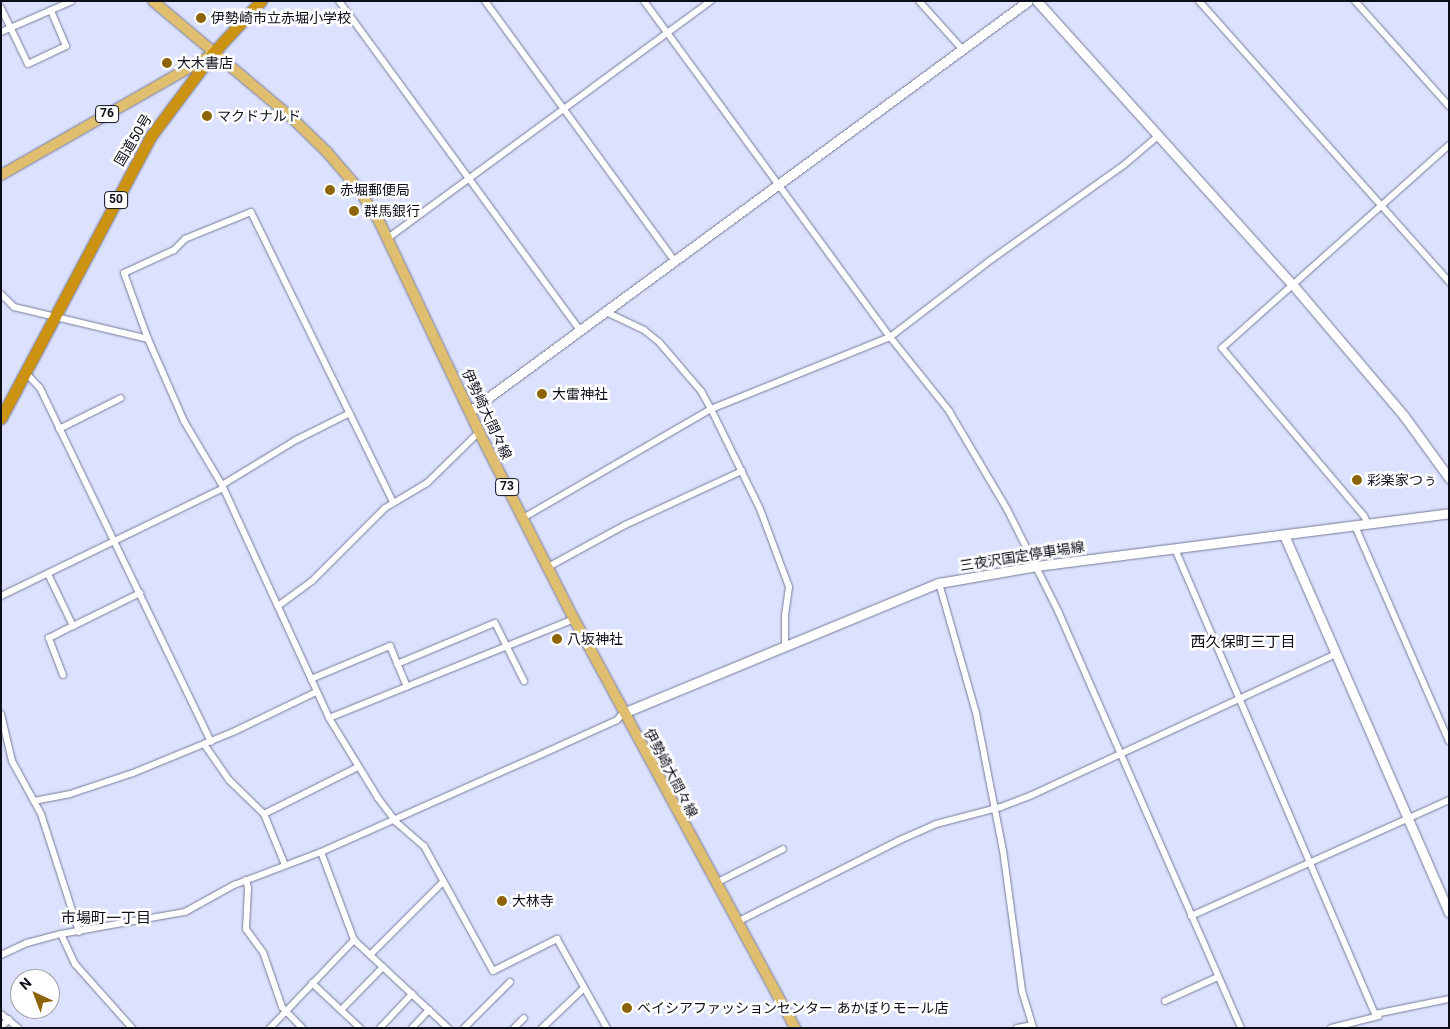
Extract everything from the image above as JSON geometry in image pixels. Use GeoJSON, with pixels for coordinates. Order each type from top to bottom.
{"type":"FeatureCollection","features":[{"type":"Feature","properties":{"kind":"highway","name":"国道50号"},"geometry":{"type":"LineString","coordinates":[[1,418],[146,144],[213,53],[262,1]]}},
{"type":"Feature","properties":{"kind":"main road","name":"伊勢崎大間々線"},"geometry":{"type":"LineString","coordinates":[[153,1],[292,118],[327,152],[358,187],[388,238],[479,432],[574,620],[795,1028]]}},
{"type":"Feature","properties":{"kind":"main road","name":"76"},"geometry":{"type":"LineString","coordinates":[[1,175],[213,53]]}},
{"type":"Feature","properties":{"kind":"street"},"geometry":{"type":"LineString","coordinates":[[1,32],[72,1]]}},
{"type":"Feature","properties":{"kind":"street"},"geometry":{"type":"LineString","coordinates":[[339,1],[580,330]]}},
{"type":"Feature","properties":{"kind":"street"},"geometry":{"type":"LineString","coordinates":[[484,1],[675,262]]}},
{"type":"Feature","properties":{"kind":"street"},"geometry":{"type":"LineString","coordinates":[[644,1],[890,337],[949,411],[1037,566],[1241,1028]]}},
{"type":"Feature","properties":{"kind":"street"},"geometry":{"type":"LineString","coordinates":[[388,238],[711,1]]}},
{"type":"Feature","properties":{"kind":"street"},"geometry":{"type":"LineString","coordinates":[[919,1],[962,49]]}},
{"type":"Feature","properties":{"kind":"street"},"geometry":{"type":"LineString","coordinates":[[470,411],[1028,1]]}},
{"type":"Feature","properties":{"kind":"street"},"geometry":{"type":"LineString","coordinates":[[1037,1],[1293,285],[1404,416],[1449,478]]}},
{"type":"Feature","properties":{"kind":"street"},"geometry":{"type":"LineString","coordinates":[[1199,1],[1449,282]]}},
{"type":"Feature","properties":{"kind":"street"},"geometry":{"type":"LineString","coordinates":[[1356,1],[1449,106]]}},
{"type":"Feature","properties":{"kind":"street"},"geometry":{"type":"LineString","coordinates":[[1,8],[28,64],[66,46],[51,10]]}},
{"type":"Feature","properties":{"kind":"street"},"geometry":{"type":"LineString","coordinates":[[523,518],[711,409],[890,337],[992,259],[1125,164],[1158,136]]}},
{"type":"Feature","properties":{"kind":"street"},"geometry":{"type":"LineString","coordinates":[[1368,524],[1364,516],[1222,348],[1449,145]]}},
{"type":"Feature","properties":{"kind":"street"},"geometry":{"type":"LineString","coordinates":[[393,502],[250,212],[185,239],[174,250],[124,273],[148,339],[184,421],[222,486],[316,692],[358,767],[393,819],[424,846],[493,971],[557,939],[607,1028]]}},
{"type":"Feature","properties":{"kind":"street"},"geometry":{"type":"LineString","coordinates":[[1,294],[14,307],[148,339]]}},
{"type":"Feature","properties":{"kind":"street"},"geometry":{"type":"LineString","coordinates":[[606,312],[644,330],[659,342],[700,391],[711,409],[760,508],[789,587],[783,636],[786,645]]}},
{"type":"Feature","properties":{"kind":"street"},"geometry":{"type":"LineString","coordinates":[[25,372],[40,388],[140,593],[207,743],[229,780],[264,814],[285,865]]}},
{"type":"Feature","properties":{"kind":"street"},"geometry":{"type":"LineString","coordinates":[[59,429],[122,398]]}},
{"type":"Feature","properties":{"kind":"street"},"geometry":{"type":"LineString","coordinates":[[1,596],[114,542],[222,486],[296,440],[350,413]]}},
{"type":"Feature","properties":{"kind":"street"},"geometry":{"type":"LineString","coordinates":[[278,606],[312,581],[370,520],[393,502],[427,483],[479,432]]}},
{"type":"Feature","properties":{"kind":"street"},"geometry":{"type":"LineString","coordinates":[[548,567],[625,525],[742,471]]}},
{"type":"Feature","properties":{"kind":"street","name":"三夜沢国定停車場線"},"geometry":{"type":"LineString","coordinates":[[623,713],[939,583],[1037,566],[1449,513]]}},
{"type":"Feature","properties":{"kind":"street"},"geometry":{"type":"LineString","coordinates":[[1355,526],[1449,741]]}},
{"type":"Feature","properties":{"kind":"street"},"geometry":{"type":"LineString","coordinates":[[1284,535],[1449,912]]}},
{"type":"Feature","properties":{"kind":"street"},"geometry":{"type":"LineString","coordinates":[[1175,549],[1237,699],[1379,1016]]}},
{"type":"Feature","properties":{"kind":"street"},"geometry":{"type":"LineString","coordinates":[[48,574],[73,626]]}},
{"type":"Feature","properties":{"kind":"street"},"geometry":{"type":"LineString","coordinates":[[939,583],[971,688],[1011,899],[1022,991],[1032,1027],[1017,1028]]}},
{"type":"Feature","properties":{"kind":"street"},"geometry":{"type":"LineString","coordinates":[[63,675],[48,638],[140,593]]}},
{"type":"Feature","properties":{"kind":"street"},"geometry":{"type":"LineString","coordinates":[[329,718],[574,620]]}},
{"type":"Feature","properties":{"kind":"street"},"geometry":{"type":"LineString","coordinates":[[397,664],[495,623],[524,681]]}},
{"type":"Feature","properties":{"kind":"street"},"geometry":{"type":"LineString","coordinates":[[311,679],[390,646],[408,687]]}},
{"type":"Feature","properties":{"kind":"street"},"geometry":{"type":"LineString","coordinates":[[737,922],[914,834],[1032,795],[1119,752],[1336,654]]}},
{"type":"Feature","properties":{"kind":"street"},"geometry":{"type":"LineString","coordinates":[[34,801],[92,787],[207,743],[316,692]]}},
{"type":"Feature","properties":{"kind":"street"},"geometry":{"type":"LineString","coordinates":[[1,955],[27,943],[61,934],[172,916],[246,880],[321,852],[617,720],[623,713]]}},
{"type":"Feature","properties":{"kind":"street"},"geometry":{"type":"LineString","coordinates":[[1,714],[3,736],[14,768],[34,801],[79,932]]}},
{"type":"Feature","properties":{"kind":"street"},"geometry":{"type":"LineString","coordinates":[[264,814],[358,767]]}},
{"type":"Feature","properties":{"kind":"street"},"geometry":{"type":"LineString","coordinates":[[1191,916],[1449,800]]}},
{"type":"Feature","properties":{"kind":"street"},"geometry":{"type":"LineString","coordinates":[[716,883],[783,849]]}},
{"type":"Feature","properties":{"kind":"street"},"geometry":{"type":"LineString","coordinates":[[321,852],[354,940],[448,1028]]}},
{"type":"Feature","properties":{"kind":"street"},"geometry":{"type":"LineString","coordinates":[[246,880],[248,888],[246,929],[263,952],[285,1012],[302,1028]]}},
{"type":"Feature","properties":{"kind":"street"},"geometry":{"type":"LineString","coordinates":[[370,955],[443,882]]}},
{"type":"Feature","properties":{"kind":"street"},"geometry":{"type":"LineString","coordinates":[[61,934],[75,964],[132,1028]]}},
{"type":"Feature","properties":{"kind":"street"},"geometry":{"type":"LineString","coordinates":[[270,1028],[354,940]]}},
{"type":"Feature","properties":{"kind":"street"},"geometry":{"type":"LineString","coordinates":[[341,1010],[383,967]]}},
{"type":"Feature","properties":{"kind":"street"},"geometry":{"type":"LineString","coordinates":[[1165,1001],[1218,978]]}},
{"type":"Feature","properties":{"kind":"street"},"geometry":{"type":"LineString","coordinates":[[464,1028],[510,982]]}},
{"type":"Feature","properties":{"kind":"street"},"geometry":{"type":"LineString","coordinates":[[312,983],[360,1028]]}},
{"type":"Feature","properties":{"kind":"street"},"geometry":{"type":"LineString","coordinates":[[542,1028],[584,988]]}},
{"type":"Feature","properties":{"kind":"street"},"geometry":{"type":"LineString","coordinates":[[380,1028],[412,994]]}},
{"type":"Feature","properties":{"kind":"street"},"geometry":{"type":"LineString","coordinates":[[1330,1028],[1449,999]]}},
{"type":"Feature","properties":{"kind":"street"},"geometry":{"type":"LineString","coordinates":[[412,1028],[429,1010]]}},
{"type":"Feature","properties":{"kind":"street"},"geometry":{"type":"LineString","coordinates":[[1,1014],[18,1028]]}},
{"type":"Feature","properties":{"kind":"street"},"geometry":{"type":"LineString","coordinates":[[514,1028],[524,1018]]}},
{"type":"Feature","properties":{"kind":"street"},"geometry":{"type":"LineString","coordinates":[[1,1027],[9,1019]]}},
{"type":"Feature","properties":{"kind":"place","name":"伊勢崎市立赤堀小学校"},"geometry":{"type":"Point","coordinates":[201,18]}},
{"type":"Feature","properties":{"kind":"place","name":"大木書店"},"geometry":{"type":"Point","coordinates":[167,63]}},
{"type":"Feature","properties":{"kind":"place","name":"マクドナルド"},"geometry":{"type":"Point","coordinates":[207,116]}},
{"type":"Feature","properties":{"kind":"place","name":"赤堀郵便局"},"geometry":{"type":"Point","coordinates":[330,190]}},
{"type":"Feature","properties":{"kind":"place","name":"群馬銀行"},"geometry":{"type":"Point","coordinates":[354,211]}},
{"type":"Feature","properties":{"kind":"place","name":"大雷神社"},"geometry":{"type":"Point","coordinates":[542,394]}},
{"type":"Feature","properties":{"kind":"place","name":"彩楽家つぅ"},"geometry":{"type":"Point","coordinates":[1357,480]}},
{"type":"Feature","properties":{"kind":"place","name":"八坂神社"},"geometry":{"type":"Point","coordinates":[557,639]}},
{"type":"Feature","properties":{"kind":"place","name":"大林寺"},"geometry":{"type":"Point","coordinates":[502,901]}},
{"type":"Feature","properties":{"kind":"place","name":"ベイシアファッションセンター あかぼりモール店"},"geometry":{"type":"Point","coordinates":[627,1008]}},
{"type":"Feature","properties":{"kind":"district","name":"西久保町三丁目"},"geometry":{"type":"Point","coordinates":[1243,643]}},
{"type":"Feature","properties":{"kind":"district","name":"市場町一丁目"},"geometry":{"type":"Point","coordinates":[106,919]}}]}
